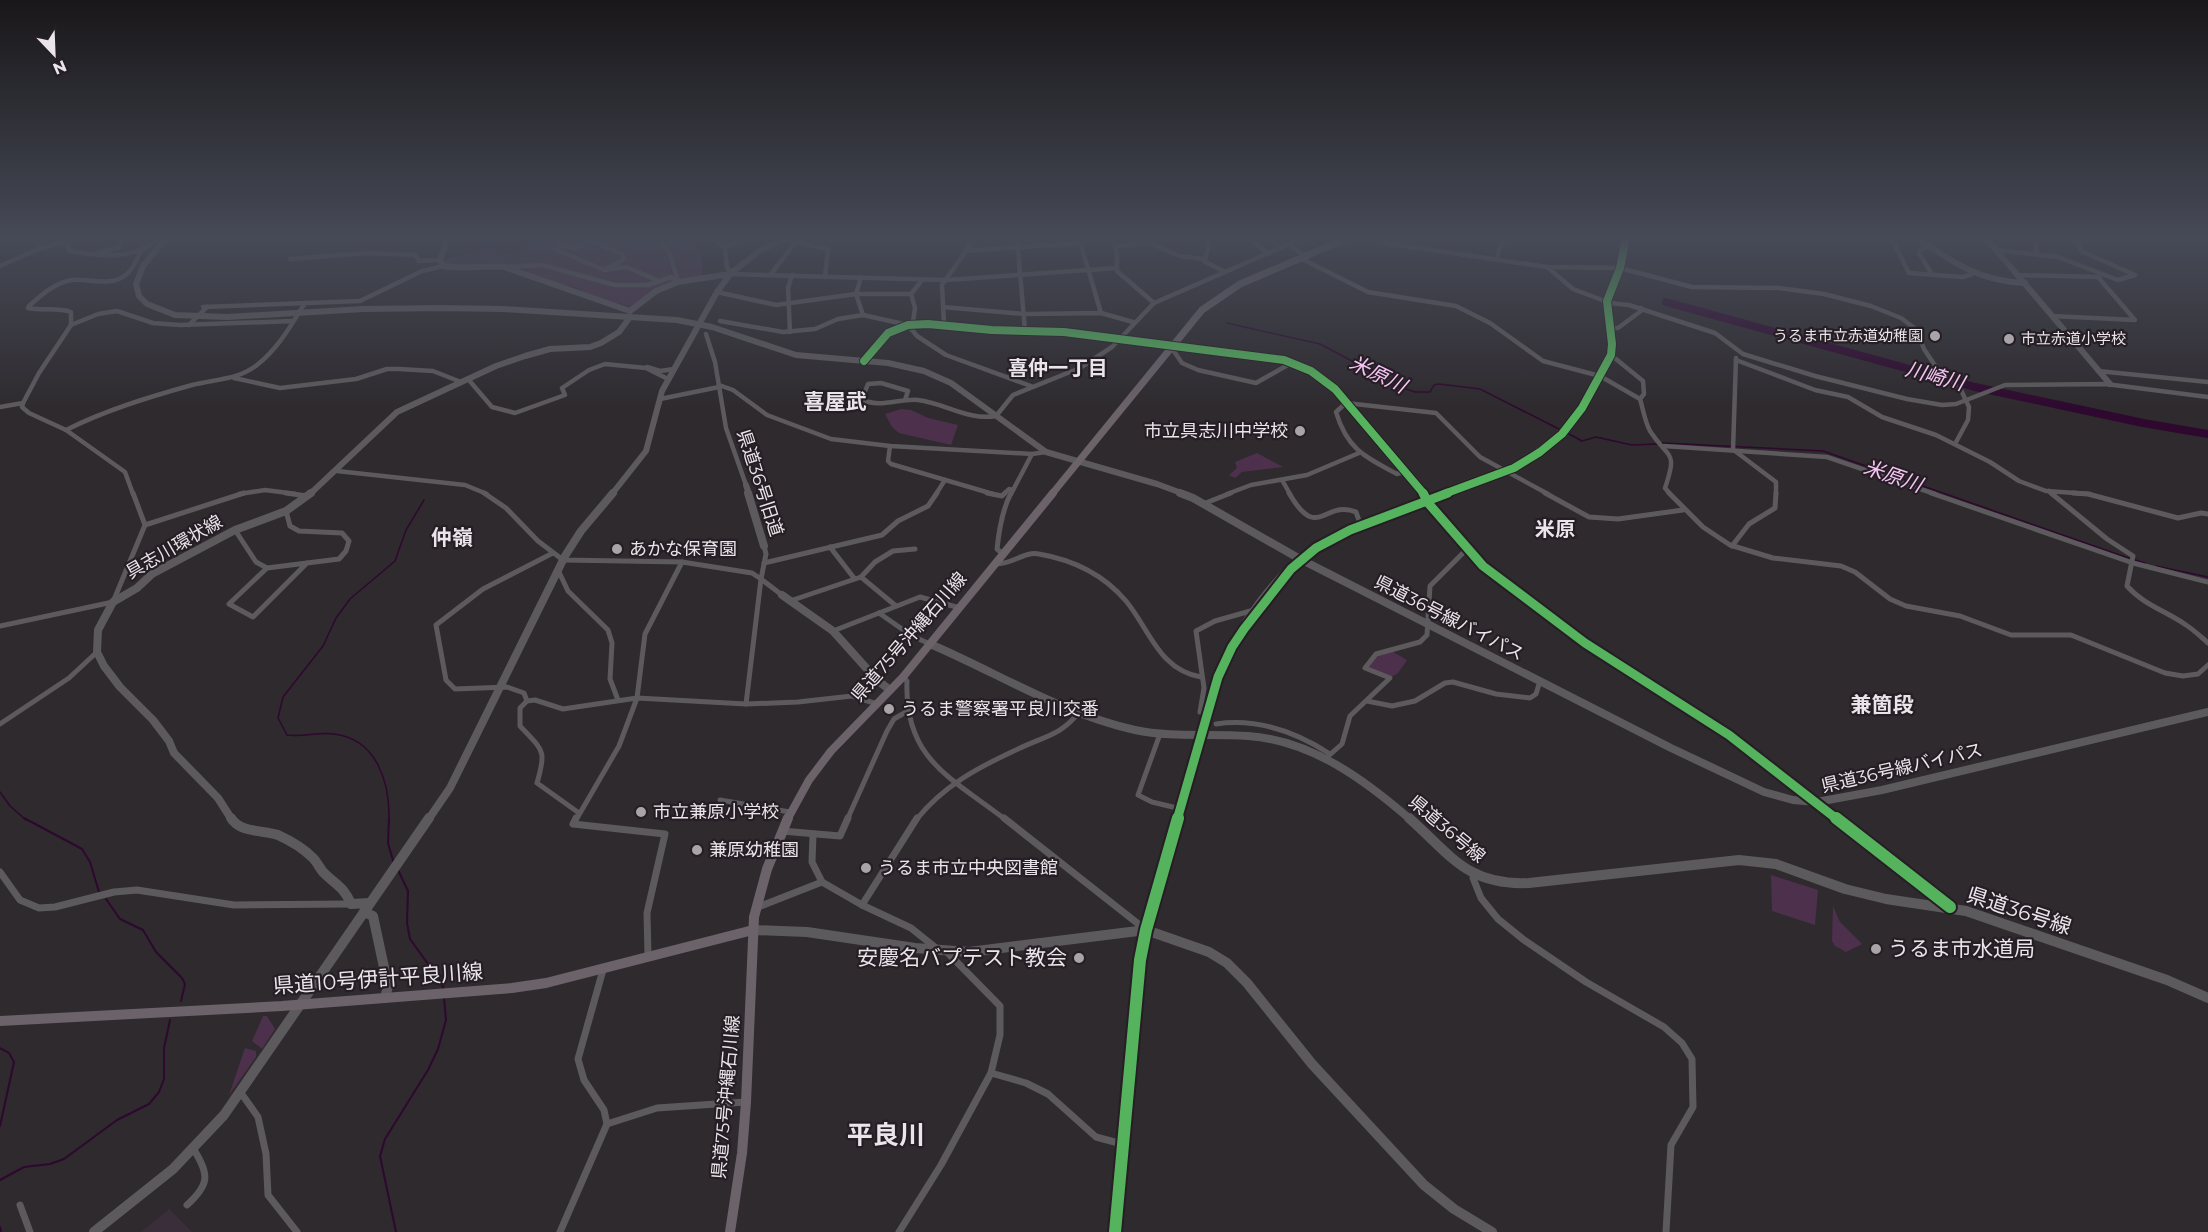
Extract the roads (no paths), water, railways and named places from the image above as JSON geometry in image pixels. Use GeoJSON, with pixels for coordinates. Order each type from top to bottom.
{"type":"FeatureCollection","features":[{"type":"Feature","properties":{"kind":"main road"},"geometry":{"type":"LineString","coordinates":[[139,295],[152,307],[175,315],[193,317],[441,308],[630,314],[699,323]]}},
{"type":"Feature","properties":{"kind":"main road"},"geometry":{"type":"LineString","coordinates":[[586,295],[630,314]]}},
{"type":"Feature","properties":{"kind":"main road","name":"具志川環状線"},"geometry":{"type":"LineString","coordinates":[[98,652],[96,643],[98,630],[113,602],[137,588],[152,574],[235,530],[285,511],[309,496],[398,412],[525,356],[550,350],[601,344],[619,332],[630,314],[651,295]]}},
{"type":"Feature","properties":{"kind":"main road","name":"具志川環状線"},"geometry":{"type":"LineString","coordinates":[[94,1232],[165,1177],[217,1125],[419,835],[450,788],[563,560],[581,531],[633,470],[645,451],[668,380],[715,295]]}},
{"type":"Feature","properties":{"kind":"main road","name":"県道75号沖縄石川線"},"geometry":{"type":"LineString","coordinates":[[730,1232],[742,1153],[756,908],[766,869],[790,812],[809,780],[831,751],[903,678],[1171,347],[1202,310],[1221,295]]}},
{"type":"Feature","properties":{"kind":"main road"},"geometry":{"type":"LineString","coordinates":[[1202,735],[1207,713],[1227,656],[1258,609],[1300,559],[1333,538],[1360,526],[1506,472],[1533,458],[1562,434],[1577,416],[1611,355],[1607,301],[1609,295]]}},
{"type":"Feature","properties":{"kind":"main road"},"geometry":{"type":"LineString","coordinates":[[2035,295],[2110,384]]}},
{"type":"Feature","properties":{"kind":"main road","name":"県道36号線バイパス"},"geometry":{"type":"LineString","coordinates":[[699,323],[796,355],[906,366],[940,377],[1046,452],[1157,484],[1203,504],[1300,559],[1540,681],[1764,792],[1793,800],[1817,802],[1882,790],[2208,711]]}},
{"type":"Feature","properties":{"kind":"main road"},"geometry":{"type":"LineString","coordinates":[[864,361],[882,338],[908,325],[1064,332],[1171,347]]}},
{"type":"Feature","properties":{"kind":"main road","name":"県道36号旧道"},"geometry":{"type":"LineString","coordinates":[[746,485],[764,546]]}},
{"type":"Feature","properties":{"kind":"main road"},"geometry":{"type":"LineString","coordinates":[[782,595],[833,631],[877,680],[890,690]]}},
{"type":"Feature","properties":{"kind":"main road","name":"県道36号線"},"geometry":{"type":"LineString","coordinates":[[930,644],[1022,688],[1136,730],[1160,734],[1240,735],[1289,741],[1328,756],[1403,812],[1460,865],[1476,875],[1496,882],[1514,883],[1739,860],[1764,861],[1845,889],[1950,908],[2009,925],[2167,980],[2208,998]]}},
{"type":"Feature","properties":{"kind":"main road"},"geometry":{"type":"LineString","coordinates":[[98,652],[120,687],[153,720],[169,741],[174,753],[218,798],[233,822],[252,831],[278,835],[297,847],[345,890],[351,904],[367,908],[373,916],[388,986],[385,998]]}},
{"type":"Feature","properties":{"kind":"main road"},"geometry":{"type":"LineString","coordinates":[[753,930],[843,936],[943,951],[994,950],[1146,930],[1198,947],[1227,963],[1247,983],[1337,1093],[1424,1185],[1454,1209],[1492,1232]]}},
{"type":"Feature","properties":{"kind":"main road","name":"県道10号伊計平良川線"},"geometry":{"type":"LineString","coordinates":[[0,1022],[301,1004],[512,988],[546,983],[753,930]]}},
{"type":"Feature","properties":{"kind":"main road"},"geometry":{"type":"LineString","coordinates":[[1115,1232],[1136,993],[1146,930]]}},
{"type":"Feature","properties":{"kind":"street"},"geometry":{"type":"LineString","coordinates":[[0,626],[113,602],[145,525],[125,472],[66,430],[29,413],[22,407],[39,373],[71,325],[71,312],[65,309],[33,310],[28,308],[43,295]]}},
{"type":"Feature","properties":{"kind":"street"},"geometry":{"type":"LineString","coordinates":[[189,325],[205,308],[360,301],[371,295]]}},
{"type":"Feature","properties":{"kind":"street"},"geometry":{"type":"LineString","coordinates":[[734,295],[776,304],[846,295]]}},
{"type":"Feature","properties":{"kind":"street"},"geometry":{"type":"LineString","coordinates":[[788,295],[790,332]]}},
{"type":"Feature","properties":{"kind":"street"},"geometry":{"type":"LineString","coordinates":[[856,295],[863,315]]}},
{"type":"Feature","properties":{"kind":"street"},"geometry":{"type":"LineString","coordinates":[[908,325],[913,322],[915,308],[911,295]]}},
{"type":"Feature","properties":{"kind":"street"},"geometry":{"type":"LineString","coordinates":[[942,295],[944,325]]}},
{"type":"Feature","properties":{"kind":"street"},"geometry":{"type":"LineString","coordinates":[[1023,295],[1025,330]]}},
{"type":"Feature","properties":{"kind":"street"},"geometry":{"type":"LineString","coordinates":[[1095,295],[1101,313]]}},
{"type":"Feature","properties":{"kind":"street"},"geometry":{"type":"LineString","coordinates":[[1144,295],[1154,303]]}},
{"type":"Feature","properties":{"kind":"street"},"geometry":{"type":"LineString","coordinates":[[905,400],[909,391],[872,383],[868,384],[862,399],[867,402],[917,400],[981,417],[996,416],[1013,395],[1080,368],[1119,340],[1133,322],[1154,303],[1171,295]]}},
{"type":"Feature","properties":{"kind":"street"},"geometry":{"type":"LineString","coordinates":[[1390,295],[1456,306],[1490,323],[1543,361],[1600,376],[1640,399],[1645,420],[1671,455],[1673,465],[1665,488],[1683,510],[1732,546],[1756,554],[1800,562],[1839,565],[1854,571],[1889,598],[1908,606],[1962,617],[2013,635],[2078,636],[2161,674],[2192,676],[2205,670],[2208,665]]}},
{"type":"Feature","properties":{"kind":"street"},"geometry":{"type":"LineString","coordinates":[[1592,295],[1641,308],[1715,333],[1738,351],[1815,376],[1907,399],[1942,405],[1967,400],[2005,386],[2110,384],[2208,397]]}},
{"type":"Feature","properties":{"kind":"street"},"geometry":{"type":"LineString","coordinates":[[1830,295],[1871,306],[1901,318],[1917,330],[1924,349],[1934,364],[1961,390],[1967,400],[1968,420],[1955,444]]}},
{"type":"Feature","properties":{"kind":"street"},"geometry":{"type":"LineString","coordinates":[[2052,316],[2135,320],[2113,295]]}},
{"type":"Feature","properties":{"kind":"street"},"geometry":{"type":"LineString","coordinates":[[234,378],[263,360],[305,303]]}},
{"type":"Feature","properties":{"kind":"street"},"geometry":{"type":"LineString","coordinates":[[943,307],[1025,314],[1101,313],[1133,322]]}},
{"type":"Feature","properties":{"kind":"street"},"geometry":{"type":"LineString","coordinates":[[1610,328],[1618,328],[1641,311],[1641,308]]}},
{"type":"Feature","properties":{"kind":"street"},"geometry":{"type":"LineString","coordinates":[[71,325],[104,312],[117,311],[153,323],[189,325],[293,321]]}},
{"type":"Feature","properties":{"kind":"street"},"geometry":{"type":"LineString","coordinates":[[720,321],[751,328],[790,332],[815,329],[838,319],[863,315],[908,325],[934,350],[1031,386]]}},
{"type":"Feature","properties":{"kind":"street","name":"県道36号旧道"},"geometry":{"type":"LineString","coordinates":[[706,334],[715,362],[726,428],[746,485]]}},
{"type":"Feature","properties":{"kind":"street"},"geometry":{"type":"LineString","coordinates":[[1171,347],[1256,355],[1293,362],[1323,379],[1346,403],[1483,566],[1585,643],[1729,735],[1950,908]]}},
{"type":"Feature","properties":{"kind":"street"},"geometry":{"type":"LineString","coordinates":[[1171,347],[1182,363],[1198,370],[1256,383],[1293,362]]}},
{"type":"Feature","properties":{"kind":"street"},"geometry":{"type":"LineString","coordinates":[[1734,448],[1738,351]]}},
{"type":"Feature","properties":{"kind":"street"},"geometry":{"type":"LineString","coordinates":[[1611,355],[1643,381],[1644,393],[1640,399]]}},
{"type":"Feature","properties":{"kind":"street"},"geometry":{"type":"LineString","coordinates":[[1736,360],[1815,390],[1848,397],[1882,417],[1936,435],[1990,462],[2019,481],[2049,491],[2088,494],[2178,518],[2201,513],[2208,514]]}},
{"type":"Feature","properties":{"kind":"street"},"geometry":{"type":"LineString","coordinates":[[66,430],[106,412],[194,384],[234,378],[280,388],[362,378],[387,369],[433,371],[464,381],[492,406],[515,412],[565,395],[562,388],[589,370],[605,364],[660,371],[674,369]]}},
{"type":"Feature","properties":{"kind":"street"},"geometry":{"type":"LineString","coordinates":[[640,367],[668,380]]}},
{"type":"Feature","properties":{"kind":"street"},"geometry":{"type":"LineString","coordinates":[[2098,370],[2208,382]]}},
{"type":"Feature","properties":{"kind":"street"},"geometry":{"type":"LineString","coordinates":[[660,399],[719,386],[733,390],[766,415],[802,429],[852,443],[1032,454],[1046,452]]}},
{"type":"Feature","properties":{"kind":"street"},"geometry":{"type":"LineString","coordinates":[[0,407],[23,403]]}},
{"type":"Feature","properties":{"kind":"street"},"geometry":{"type":"LineString","coordinates":[[1404,472],[1398,474],[1359,453],[1348,444],[1336,412],[1346,403],[1436,413],[1448,422],[1474,452],[1589,517],[1618,519],[1683,510]]}},
{"type":"Feature","properties":{"kind":"street"},"geometry":{"type":"LineString","coordinates":[[1662,445],[1734,448],[1827,457],[2133,560],[2208,582]]}},
{"type":"Feature","properties":{"kind":"street"},"geometry":{"type":"LineString","coordinates":[[890,446],[888,461],[891,464],[1002,496],[1009,489],[1013,490]]}},
{"type":"Feature","properties":{"kind":"street"},"geometry":{"type":"LineString","coordinates":[[1732,546],[1749,524],[1775,508],[1776,482],[1734,448]]}},
{"type":"Feature","properties":{"kind":"street"},"geometry":{"type":"LineString","coordinates":[[1203,504],[1251,485],[1307,475],[1359,453]]}},
{"type":"Feature","properties":{"kind":"street"},"geometry":{"type":"LineString","coordinates":[[1003,554],[997,549],[1006,504],[1032,454]]}},
{"type":"Feature","properties":{"kind":"street"},"geometry":{"type":"LineString","coordinates":[[337,471],[480,489],[500,501],[553,554],[563,560],[682,562],[752,573],[782,595]]}},
{"type":"Feature","properties":{"kind":"street"},"geometry":{"type":"LineString","coordinates":[[765,563],[882,535],[898,521],[928,506],[945,480]]}},
{"type":"Feature","properties":{"kind":"street"},"geometry":{"type":"LineString","coordinates":[[1282,480],[1294,501],[1307,517],[1319,519],[1336,510],[1345,509],[1356,512],[1360,526]]}},
{"type":"Feature","properties":{"kind":"street"},"geometry":{"type":"LineString","coordinates":[[145,525],[250,491],[265,490],[309,496]]}},
{"type":"Feature","properties":{"kind":"street"},"geometry":{"type":"LineString","coordinates":[[2049,491],[2133,560]]}},
{"type":"Feature","properties":{"kind":"street"},"geometry":{"type":"LineString","coordinates":[[235,530],[256,562],[267,568],[339,559],[346,551],[349,541],[342,533],[299,531],[290,526],[285,511]]}},
{"type":"Feature","properties":{"kind":"street","name":"県道36号旧道"},"geometry":{"type":"LineString","coordinates":[[746,704],[761,579],[765,563],[764,546]]}},
{"type":"Feature","properties":{"kind":"street"},"geometry":{"type":"LineString","coordinates":[[830,547],[854,578]]}},
{"type":"Feature","properties":{"kind":"street"},"geometry":{"type":"LineString","coordinates":[[1216,724],[1239,721],[1303,737],[1328,756],[1342,744],[1350,716],[1390,678],[1365,668],[1376,654],[1420,642],[1427,635],[1430,586],[1468,548]]}},
{"type":"Feature","properties":{"kind":"street"},"geometry":{"type":"LineString","coordinates":[[790,601],[861,577],[875,562],[893,551],[915,549]]}},
{"type":"Feature","properties":{"kind":"street"},"geometry":{"type":"LineString","coordinates":[[995,564],[1004,566],[1033,553],[1078,563],[1097,576],[1128,604],[1159,652],[1181,672],[1201,678]]}},
{"type":"Feature","properties":{"kind":"street"},"geometry":{"type":"LineString","coordinates":[[526,701],[524,693],[512,687],[455,689],[446,680],[436,625],[483,590],[553,554]]}},
{"type":"Feature","properties":{"kind":"street"},"geometry":{"type":"LineString","coordinates":[[2133,560],[2127,586],[2135,597],[2152,609],[2182,621],[2208,643]]}},
{"type":"Feature","properties":{"kind":"street"},"geometry":{"type":"LineString","coordinates":[[648,957],[646,913],[665,834],[573,824],[620,746],[637,698],[645,634],[682,562]]}},
{"type":"Feature","properties":{"kind":"street"},"geometry":{"type":"LineString","coordinates":[[267,568],[229,604],[253,617],[307,564]]}},
{"type":"Feature","properties":{"kind":"street"},"geometry":{"type":"LineString","coordinates":[[558,570],[568,591],[608,630],[612,643],[610,679],[618,700]]}},
{"type":"Feature","properties":{"kind":"street"},"geometry":{"type":"LineString","coordinates":[[861,577],[896,606]]}},
{"type":"Feature","properties":{"kind":"street"},"geometry":{"type":"LineString","coordinates":[[833,631],[920,597],[960,608]]}},
{"type":"Feature","properties":{"kind":"street"},"geometry":{"type":"LineString","coordinates":[[1207,713],[1200,712],[1204,688],[1196,631],[1215,621],[1258,609]]}},
{"type":"Feature","properties":{"kind":"street"},"geometry":{"type":"LineString","coordinates":[[879,613],[912,636],[930,644]]}},
{"type":"Feature","properties":{"kind":"street"},"geometry":{"type":"LineString","coordinates":[[0,724],[69,678],[98,652]]}},
{"type":"Feature","properties":{"kind":"street"},"geometry":{"type":"LineString","coordinates":[[903,678],[907,681],[906,712],[929,759],[954,782],[1004,818],[1146,930],[1202,735]]}},
{"type":"Feature","properties":{"kind":"street"},"geometry":{"type":"LineString","coordinates":[[1367,700],[1392,706],[1415,701],[1444,684],[1454,682],[1496,694],[1530,698],[1536,694],[1540,681]]}},
{"type":"Feature","properties":{"kind":"street"},"geometry":{"type":"LineString","coordinates":[[579,813],[537,783],[543,759],[542,750],[520,726],[520,708],[526,701],[535,700],[563,709],[637,698],[746,704],[798,702],[852,696],[877,704]]}},
{"type":"Feature","properties":{"kind":"street"},"geometry":{"type":"LineString","coordinates":[[862,905],[907,832],[943,791],[954,782],[1021,747],[1056,736],[1065,730],[1080,711]]}},
{"type":"Feature","properties":{"kind":"street"},"geometry":{"type":"LineString","coordinates":[[781,831],[840,836],[887,731],[894,719],[906,712]]}},
{"type":"Feature","properties":{"kind":"street"},"geometry":{"type":"LineString","coordinates":[[1239,721],[1240,735]]}},
{"type":"Feature","properties":{"kind":"street"},"geometry":{"type":"LineString","coordinates":[[1160,734],[1138,795],[1152,802],[1181,809]]}},
{"type":"Feature","properties":{"kind":"street"},"geometry":{"type":"LineString","coordinates":[[720,800],[790,812]]}},
{"type":"Feature","properties":{"kind":"street"},"geometry":{"type":"LineString","coordinates":[[813,835],[812,862],[822,882],[862,905],[911,928],[943,951],[1000,1006],[1000,1035],[991,1073],[941,1165],[899,1232]]}},
{"type":"Feature","properties":{"kind":"street"},"geometry":{"type":"LineString","coordinates":[[0,872],[20,900],[39,908],[55,907],[114,892],[137,890],[234,905],[351,904]]}},
{"type":"Feature","properties":{"kind":"street"},"geometry":{"type":"LineString","coordinates":[[1476,875],[1473,878],[1474,888],[1491,913],[1540,953],[1664,1027],[1682,1043],[1692,1059],[1693,1107],[1671,1145],[1666,1232]]}},
{"type":"Feature","properties":{"kind":"street"},"geometry":{"type":"LineString","coordinates":[[756,908],[822,882]]}},
{"type":"Feature","properties":{"kind":"street"},"geometry":{"type":"LineString","coordinates":[[561,1232],[566,1214],[606,1124],[604,1110],[584,1080],[578,1059],[604,968]]}},
{"type":"Feature","properties":{"kind":"street"},"geometry":{"type":"LineString","coordinates":[[991,1073],[1026,1083],[1048,1094],[1096,1137],[1122,1144]]}},
{"type":"Feature","properties":{"kind":"street"},"geometry":{"type":"LineString","coordinates":[[241,1093],[258,1117],[266,1154],[268,1195],[297,1232]]}},
{"type":"Feature","properties":{"kind":"street"},"geometry":{"type":"LineString","coordinates":[[606,1124],[625,1115],[671,1106],[746,1102]]}},
{"type":"Feature","properties":{"kind":"street"},"geometry":{"type":"LineString","coordinates":[[187,1205],[202,1191],[206,1183],[205,1167],[194,1150]]}},
{"type":"Feature","properties":{"kind":"street"},"geometry":{"type":"LineString","coordinates":[[20,1205],[30,1232]]}},
{"type":"Feature","properties":{"kind":"waterway","name":"川崎川"},"geometry":{"type":"LineString","coordinates":[[1666,302],[1975,387],[2143,423],[2208,434]]}},
{"type":"Feature","properties":{"kind":"waterway","name":"米原川"},"geometry":{"type":"LineString","coordinates":[[1227,323],[1320,344],[1365,368],[1379,380],[1415,392],[1430,392],[1434,385],[1439,384],[1480,389],[1559,429]]}},
{"type":"Feature","properties":{"kind":"waterway","name":"米原川"},"geometry":{"type":"LineString","coordinates":[[1569,434],[1582,441],[1596,437],[1632,445],[1657,444]]}},
{"type":"Feature","properties":{"kind":"waterway","name":"米原川"},"geometry":{"type":"LineString","coordinates":[[1662,443],[1823,451],[2131,559]]}},
{"type":"Feature","properties":{"kind":"waterway"},"geometry":{"type":"LineString","coordinates":[[389,818],[387,792],[383,778],[371,754],[361,744],[334,734],[287,735],[278,718],[283,697],[323,646],[336,618],[350,599],[395,561],[406,530],[424,500]]}},
{"type":"Feature","properties":{"kind":"waterway","name":"米原川"},"geometry":{"type":"LineString","coordinates":[[2135,560],[2145,563]]}},
{"type":"Feature","properties":{"kind":"waterway","name":"米原川"},"geometry":{"type":"LineString","coordinates":[[2156,566],[2208,577]]}},
{"type":"Feature","properties":{"kind":"waterway"},"geometry":{"type":"LineString","coordinates":[[0,792],[10,806],[26,820]]}},
{"type":"Feature","properties":{"kind":"waterway"},"geometry":{"type":"LineString","coordinates":[[24,818],[82,849],[90,862],[99,892]]}},
{"type":"Feature","properties":{"kind":"waterway"},"geometry":{"type":"LineString","coordinates":[[389,818],[388,843],[394,864]]}},
{"type":"Feature","properties":{"kind":"waterway"},"geometry":{"type":"LineString","coordinates":[[398,870],[408,891],[407,923],[410,939],[441,982],[444,990]]}},
{"type":"Feature","properties":{"kind":"waterway"},"geometry":{"type":"LineString","coordinates":[[106,899],[120,919],[143,930],[156,952],[182,978],[185,984],[181,1001]]}},
{"type":"Feature","properties":{"kind":"waterway"},"geometry":{"type":"LineString","coordinates":[[396,1232],[380,1156],[385,1139],[428,1070],[438,1049],[446,1020],[444,998]]}},
{"type":"Feature","properties":{"kind":"waterway"},"geometry":{"type":"LineString","coordinates":[[0,1180],[24,1167],[50,1164],[64,1159],[117,1120],[149,1104],[159,1092],[164,1079],[164,1048],[170,1020]]}},
{"type":"Feature","properties":{"kind":"waterway"},"geometry":{"type":"LineString","coordinates":[[0,1048],[9,1053],[14,1062],[0,1126]]}},
{"type":"Feature","properties":{"kind":"waterway"},"geometry":{"type":"LineString","coordinates":[[0,1227],[1,1232]]}},
{"type":"Feature","properties":{"kind":"place","name":"うるま市立赤道幼稚園"},"geometry":{"type":"Point","coordinates":[1935,336]}},
{"type":"Feature","properties":{"kind":"place","name":"市立赤道小学校"},"geometry":{"type":"Point","coordinates":[2009,339]}},
{"type":"Feature","properties":{"kind":"place","name":"市立具志川中学校"},"geometry":{"type":"Point","coordinates":[1300,431]}},
{"type":"Feature","properties":{"kind":"place","name":"あかな保育園"},"geometry":{"type":"Point","coordinates":[617,549]}},
{"type":"Feature","properties":{"kind":"place","name":"うるま警察署平良川交番"},"geometry":{"type":"Point","coordinates":[889,709]}},
{"type":"Feature","properties":{"kind":"place","name":"市立兼原小学校"},"geometry":{"type":"Point","coordinates":[641,812]}},
{"type":"Feature","properties":{"kind":"place","name":"兼原幼稚園"},"geometry":{"type":"Point","coordinates":[697,850]}},
{"type":"Feature","properties":{"kind":"place","name":"うるま市立中央図書館"},"geometry":{"type":"Point","coordinates":[866,868]}},
{"type":"Feature","properties":{"kind":"place","name":"うるま市水道局"},"geometry":{"type":"Point","coordinates":[1876,949]}},
{"type":"Feature","properties":{"kind":"place","name":"安慶名バプテスト教会"},"geometry":{"type":"Point","coordinates":[1079,958]}},
{"type":"Feature","properties":{"kind":"district","name":"喜仲一丁目"},"geometry":{"type":"Point","coordinates":[1058,368]}},
{"type":"Feature","properties":{"kind":"district","name":"喜屋武"},"geometry":{"type":"Point","coordinates":[835,402]}},
{"type":"Feature","properties":{"kind":"district","name":"米原"},"geometry":{"type":"Point","coordinates":[1555,529]}},
{"type":"Feature","properties":{"kind":"district","name":"仲嶺"},"geometry":{"type":"Point","coordinates":[452,538]}},
{"type":"Feature","properties":{"kind":"district","name":"兼箇段"},"geometry":{"type":"Point","coordinates":[1882,705]}},
{"type":"Feature","properties":{"kind":"district","name":"平良川"},"geometry":{"type":"Point","coordinates":[886,1135]}}]}
